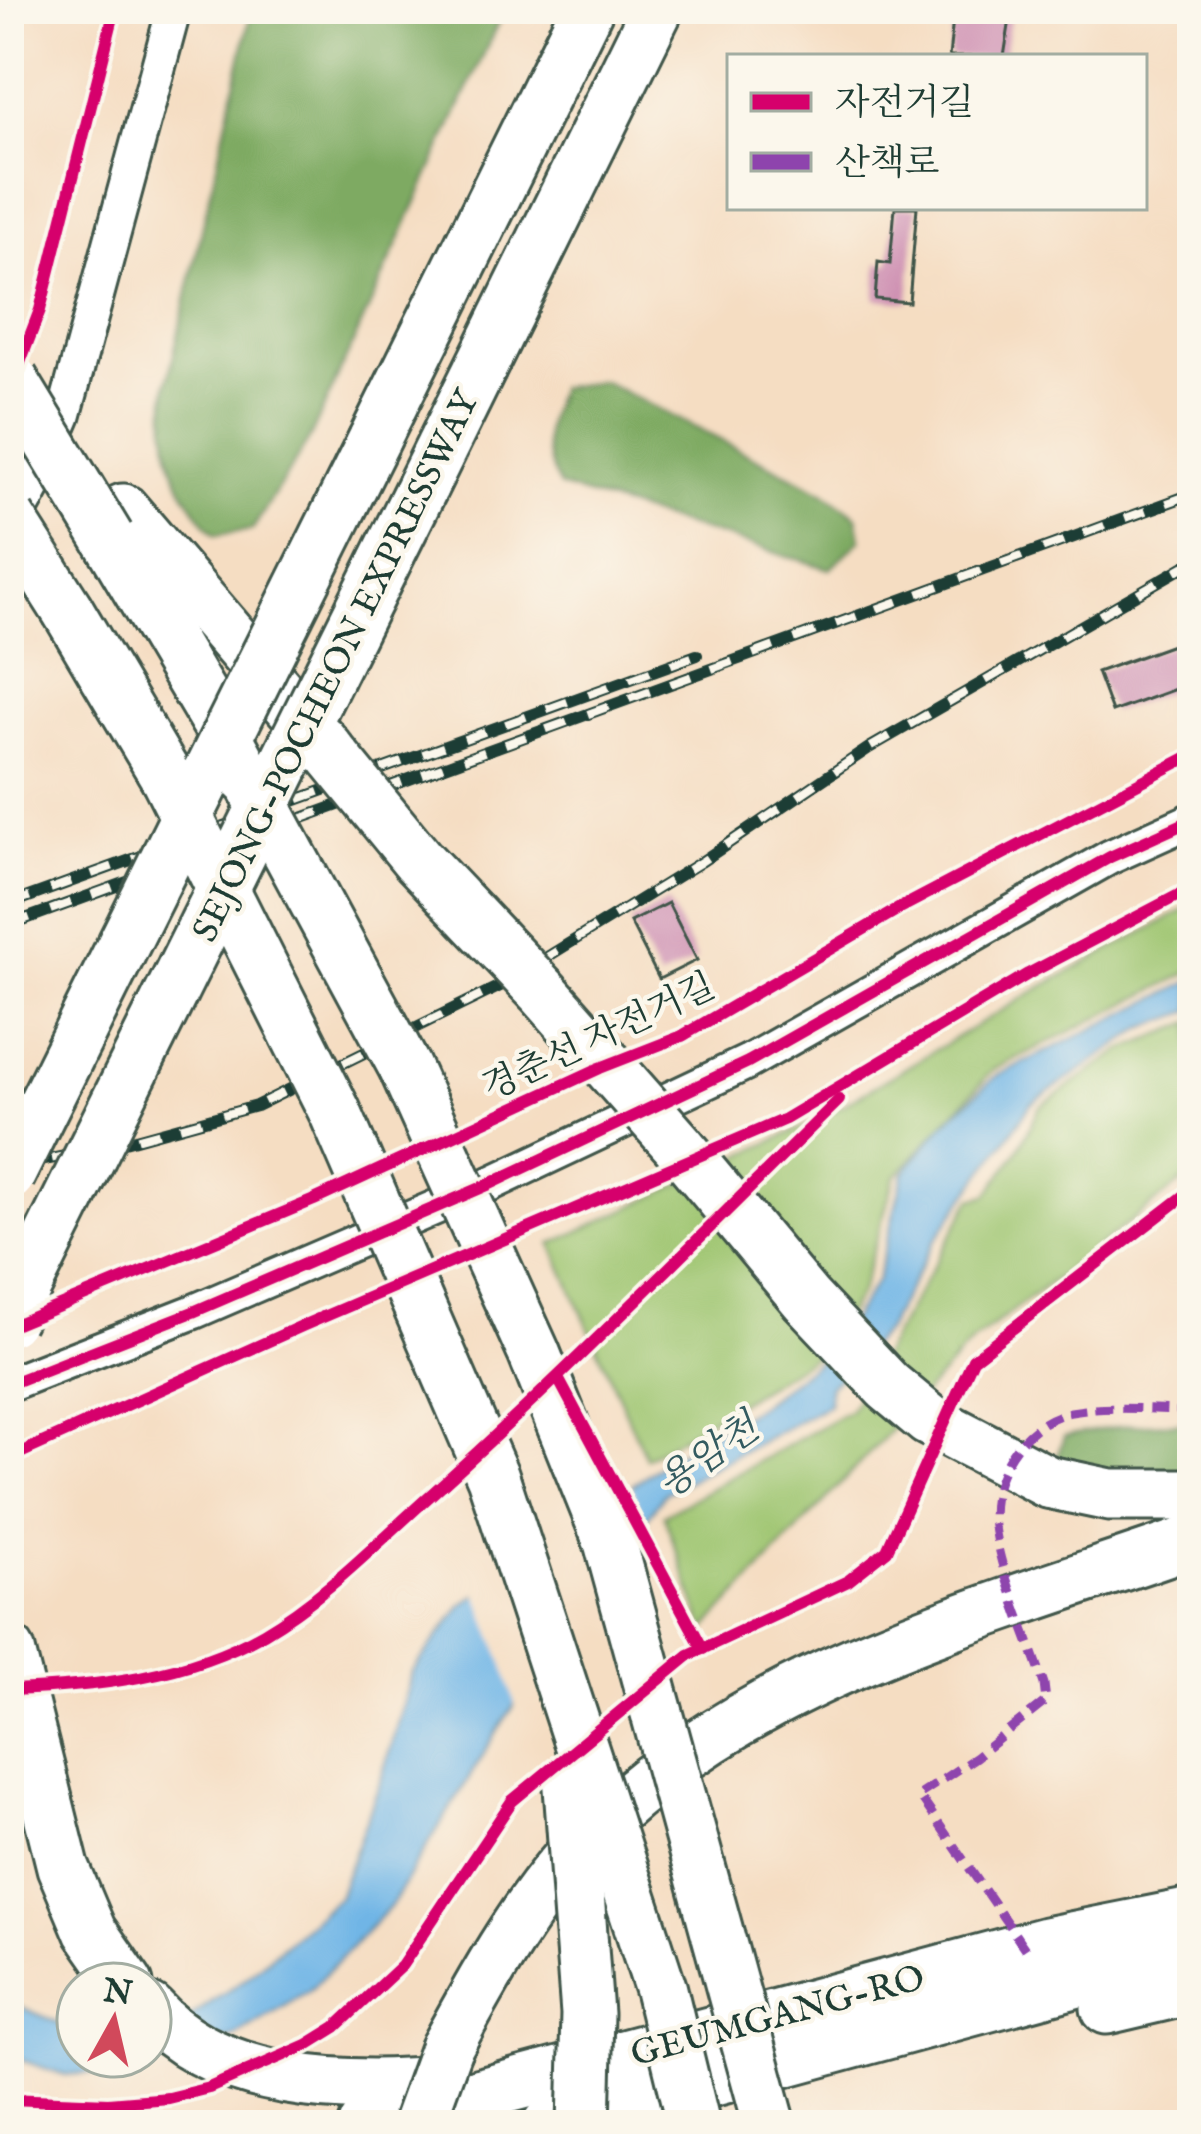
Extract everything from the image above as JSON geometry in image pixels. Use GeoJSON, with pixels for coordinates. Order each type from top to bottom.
{"type":"FeatureCollection","features":[{"type":"Feature","properties":{"kind":"highway","name":"SEJONG-POCHEON EXPRESSWAY"},"geometry":{"type":"LineString","coordinates":[[9,1175],[587,9]]}},
{"type":"Feature","properties":{"kind":"highway","name":"SEJONG-POCHEON EXPRESSWAY"},"geometry":{"type":"LineString","coordinates":[[9,1320],[657,9]]}},
{"type":"Feature","properties":{"kind":"highway"},"geometry":{"type":"LineString","coordinates":[[11,377],[115,524],[404,1066],[534,1353],[610,1542],[770,2125]]}},
{"type":"Feature","properties":{"kind":"highway"},"geometry":{"type":"LineString","coordinates":[[9,518],[167,778],[334,1112],[453,1379],[493,1478],[661,1990],[694,2125]]}},
{"type":"Feature","properties":{"kind":"highway"},"geometry":{"type":"LineString","coordinates":[[115,524],[320,740],[418,860],[543,992],[806,1299],[888,1386],[929,1420],[1048,1482],[1109,1495],[1192,1495]]}},
{"type":"Feature","properties":{"kind":"highway"},"geometry":{"type":"LineString","coordinates":[[418,2125],[446,2048],[530,1907],[571,1856],[662,1770],[729,1723],[907,1643],[1192,1541]]}},
{"type":"Feature","properties":{"kind":"highway"},"geometry":{"type":"LineString","coordinates":[[9,1652],[63,1867],[90,1931],[110,1960]]}},
{"type":"Feature","properties":{"kind":"highway"},"geometry":{"type":"LineString","coordinates":[[562,1690],[586,1993],[584,2125]]}},
{"type":"Feature","properties":{"kind":"highway"},"geometry":{"type":"LineString","coordinates":[[1046,1943],[1192,1898]]}},
{"type":"Feature","properties":{"kind":"highway","name":"GEUMGANG-RO"},"geometry":{"type":"LineString","coordinates":[[174,2032],[197,2047],[244,2066],[369,2106],[557,2071],[1046,1943],[1192,1914]]}},
{"type":"Feature","properties":{"kind":"highway","name":"GEUMGANG-RO"},"geometry":{"type":"LineString","coordinates":[[549,2125],[1192,1950]]}},
{"type":"Feature","properties":{"kind":"highway"},"geometry":{"type":"LineString","coordinates":[[666,2125],[1192,1988]]}},
{"type":"Feature","properties":{"kind":"street"},"geometry":{"type":"LineString","coordinates":[[9,532],[64,416],[174,9]]}},
{"type":"Feature","properties":{"kind":"street"},"geometry":{"type":"LineString","coordinates":[[9,1384],[193,1312],[490,1184],[748,1063],[1110,857],[1192,820]]}},
{"type":"Feature","properties":{"kind":"green space"},"geometry":{"type":"Polygon","coordinates":[[[252,9],[504,9],[310,438],[252,530],[215,535],[188,499],[173,465],[166,429],[167,384],[252,9]]]}},
{"type":"Feature","properties":{"kind":"green space"},"geometry":{"type":"Polygon","coordinates":[[[602,381],[822,491],[857,516],[861,539],[830,569],[560,487],[546,438],[558,388],[602,381]]]}},
{"type":"Feature","properties":{"kind":"green space"},"geometry":{"type":"Polygon","coordinates":[[[1192,906],[1192,971],[993,1070],[895,1177],[861,1291],[823,1351],[646,1458],[552,1244],[816,1121],[1038,989],[1192,906]]]}},
{"type":"Feature","properties":{"kind":"green space"},"geometry":{"type":"Polygon","coordinates":[[[1192,1022],[1192,1175],[972,1342],[705,1630],[664,1515],[850,1410],[972,1199],[988,1195],[1040,1107],[1121,1051],[1192,1022]]]}},
{"type":"Feature","properties":{"kind":"green space"},"geometry":{"type":"Polygon","coordinates":[[[1192,1422],[1192,1476],[1109,1474],[1056,1461],[1064,1436],[1128,1425],[1192,1422]]]}},
{"type":"Feature","properties":{"kind":"water","name":"용암천"},"geometry":{"type":"Polygon","coordinates":[[[1192,981],[1192,1011],[1143,1028],[1031,1104],[934,1242],[885,1331],[829,1387],[829,1404],[664,1494],[505,1719],[391,1905],[309,1991],[235,2037],[174,2058],[174,2026],[247,1977],[338,1897],[381,1780],[412,1673],[463,1604],[675,1455],[757,1407],[830,1352],[877,1280],[904,1173],[942,1126],[996,1076],[1192,981]]]}},
{"type":"Feature","properties":{"kind":"water"},"geometry":{"type":"Polygon","coordinates":[[[9,2002],[54,2021],[54,2071],[9,2056],[9,2002]]]}},
{"type":"Feature","properties":{"kind":"pier"},"geometry":{"type":"Polygon","coordinates":[[[629,1480],[648,1527],[517,1712],[475,1588],[629,1480]]]}},
{"type":"Feature","properties":{"kind":"building"},"geometry":{"type":"Polygon","coordinates":[[[954,9],[1011,13],[1004,54],[949,54],[954,9]]]}},
{"type":"Feature","properties":{"kind":"building"},"geometry":{"type":"Polygon","coordinates":[[[895,210],[917,210],[909,302],[875,299],[878,262],[890,264],[895,210]]]}},
{"type":"Feature","properties":{"kind":"building"},"geometry":{"type":"Polygon","coordinates":[[[1192,638],[1192,683],[1112,712],[1097,672],[1192,638]]]}},
{"type":"Feature","properties":{"kind":"building"},"geometry":{"type":"Polygon","coordinates":[[[668,903],[697,960],[659,979],[630,922],[668,903]]]}},
{"type":"Feature","properties":{"kind":"railway"},"geometry":{"type":"LineString","coordinates":[[9,925],[1192,494]]}},
{"type":"Feature","properties":{"kind":"railway"},"geometry":{"type":"LineString","coordinates":[[9,1168],[256,1106],[500,986],[701,862],[869,748],[1192,562]]}},
{"type":"Feature","properties":{"kind":"railway"},"geometry":{"type":"LineString","coordinates":[[9,904],[697,655]]}},
{"type":"Feature","properties":{"kind":"marked path"},"geometry":{"type":"LineString","coordinates":[[1025,1949],[919,1795],[1046,1701],[999,1552],[995,1494],[1009,1458],[1035,1428],[1052,1418],[1100,1409],[1192,1410]]}},
{"type":"Feature","properties":{"kind":"cycle path"},"geometry":{"type":"LineString","coordinates":[[9,391],[40,310],[115,9]]}},
{"type":"Feature","properties":{"kind":"cycle path","name":"경춘선 자전거길"},"geometry":{"type":"LineString","coordinates":[[9,1327],[314,1200],[600,1068],[682,1036],[900,908],[1192,755]]}},
{"type":"Feature","properties":{"kind":"cycle path"},"geometry":{"type":"LineString","coordinates":[[9,1384],[193,1312],[490,1184],[748,1062],[1110,857],[1192,820]]}},
{"type":"Feature","properties":{"kind":"cycle path"},"geometry":{"type":"LineString","coordinates":[[9,1458],[302,1326],[785,1119],[1028,974],[1192,888]]}},
{"type":"Feature","properties":{"kind":"cycle path"},"geometry":{"type":"LineString","coordinates":[[9,1690],[108,1682],[172,1670],[235,1648],[287,1619],[352,1567],[485,1445],[839,1100]]}},
{"type":"Feature","properties":{"kind":"cycle path"},"geometry":{"type":"LineString","coordinates":[[9,2099],[108,2103],[168,2098],[209,2088],[307,2045],[336,2027],[402,1965],[512,1801],[689,1655],[848,1581],[887,1550],[973,1359],[1192,1190]]}},
{"type":"Feature","properties":{"kind":"cycle path"},"geometry":{"type":"LineString","coordinates":[[559,1380],[703,1649]]}}]}
